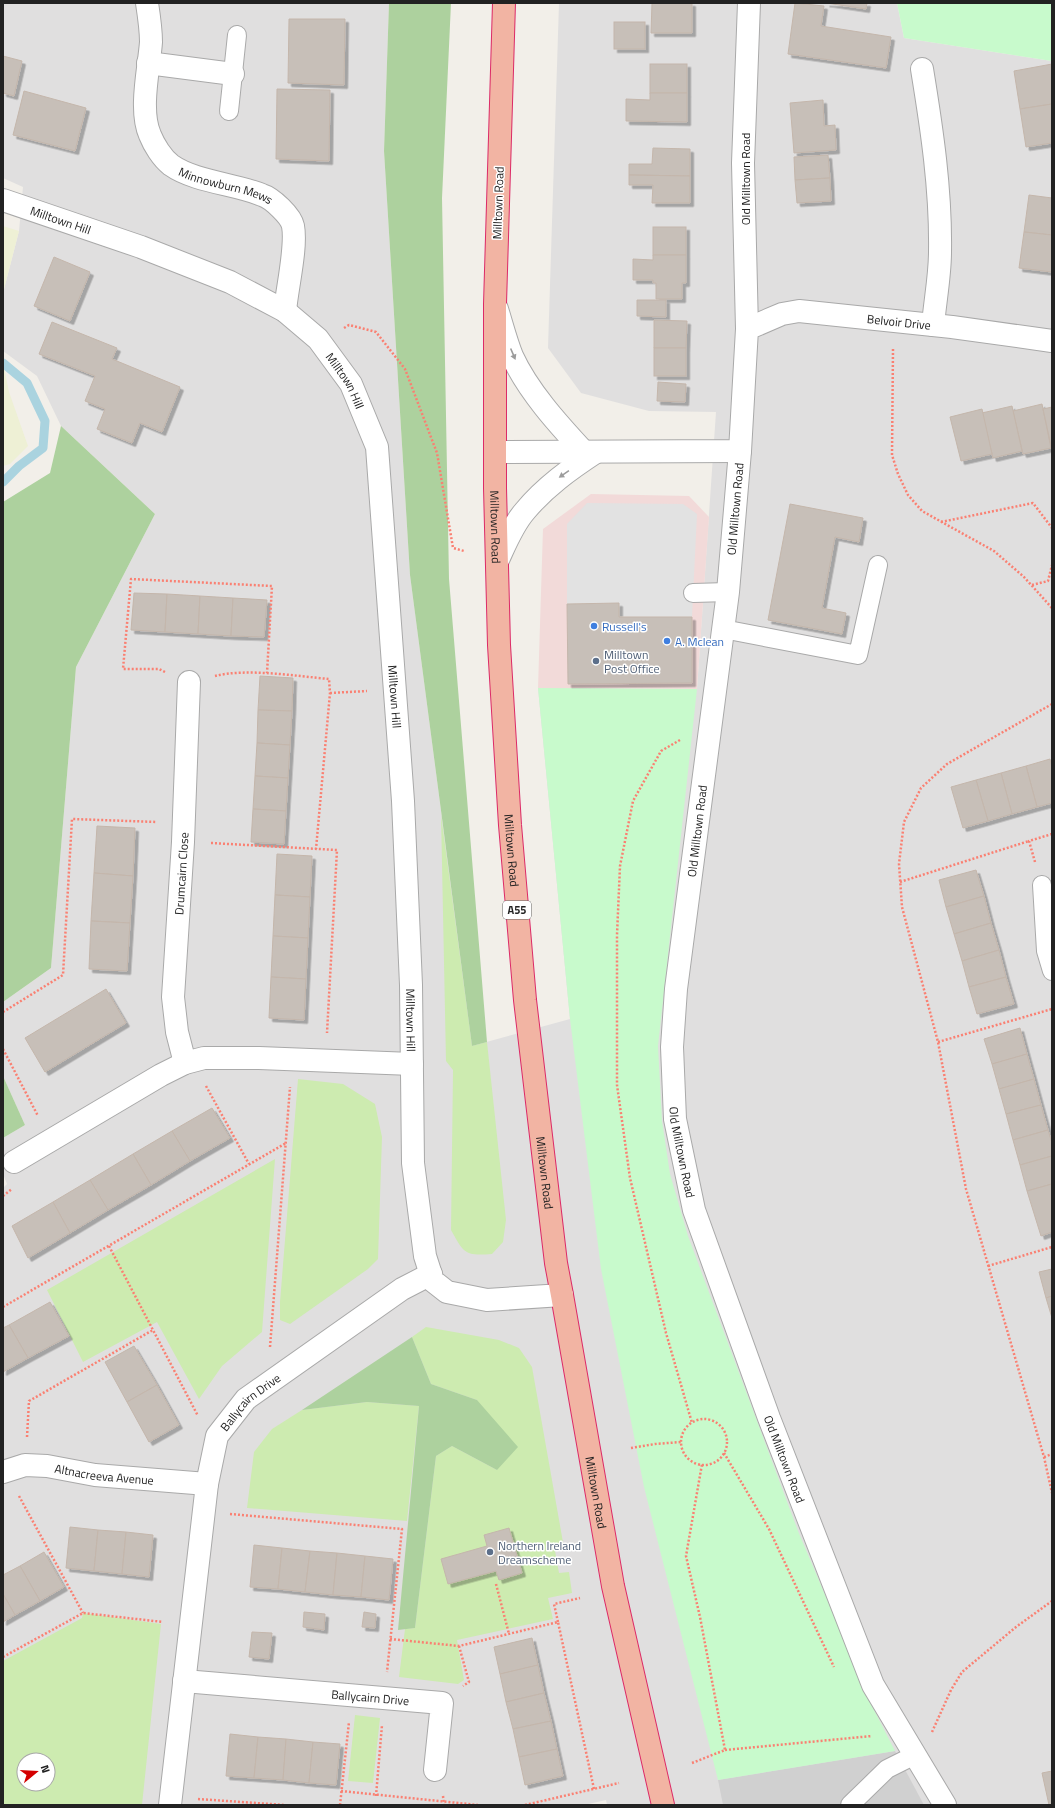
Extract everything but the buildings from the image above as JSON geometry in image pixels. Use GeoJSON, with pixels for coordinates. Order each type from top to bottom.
{"type":"FeatureCollection","features":[{"type":"Feature","properties":{"kind":"highway","name":"Milltown Road"},"geometry":{"type":"LineString","coordinates":[[504,3],[495,304],[497,562],[499,645],[510,825],[525,1000],[556,1263],[613,1586],[663,1805]]}},
{"type":"Feature","properties":{"kind":"street","name":"Minnowburn Mews"},"geometry":{"type":"LineString","coordinates":[[147,3],[151,41],[148,63],[146,111],[149,134],[159,152],[171,165],[192,175],[264,195],[284,211],[293,225],[294,241],[285,311]]}},
{"type":"Feature","properties":{"kind":"street","name":"Old Milltown Road"},"geometry":{"type":"LineString","coordinates":[[749,3],[743,163],[748,329],[740,451],[728,592],[676,989],[672,1047],[675,1119],[694,1210],[769,1418],[873,1685],[945,1805]]}},
{"type":"Feature","properties":{"kind":"street"},"geometry":{"type":"LineString","coordinates":[[148,63],[233,74]]}},
{"type":"Feature","properties":{"kind":"street"},"geometry":{"type":"LineString","coordinates":[[922,69],[933,136],[939,201],[940,253],[933,325]]}},
{"type":"Feature","properties":{"kind":"street","name":"Milltown Hill"},"geometry":{"type":"LineString","coordinates":[[3,200],[142,247],[230,282],[285,311],[318,339],[351,384],[377,447],[403,801],[411,985],[413,1163],[425,1256],[433,1281],[447,1292],[487,1300],[562,1295]]}},
{"type":"Feature","properties":{"kind":"street"},"geometry":{"type":"LineString","coordinates":[[495,304],[513,356],[535,393],[558,423],[590,452],[559,477],[524,511],[510,533],[497,562]]}},
{"type":"Feature","properties":{"kind":"street","name":"Belvoir Drive"},"geometry":{"type":"LineString","coordinates":[[748,329],[782,314],[799,311],[933,325],[1052,341]]}},
{"type":"Feature","properties":{"kind":"street","name":"Old Milltown Road"},"geometry":{"type":"LineString","coordinates":[[495,452],[740,451]]}},
{"type":"Feature","properties":{"kind":"street","name":"Drumcairn Close"},"geometry":{"type":"LineString","coordinates":[[185,1063],[177,1032],[173,997],[183,832],[189,682]]}},
{"type":"Feature","properties":{"kind":"street"},"geometry":{"type":"LineString","coordinates":[[14,1162],[161,1075],[185,1063],[204,1058],[293,1059],[412,1064]]}},
{"type":"Feature","properties":{"kind":"street","name":"Ballycairn Drive"},"geometry":{"type":"LineString","coordinates":[[170,1801],[207,1484],[217,1436],[246,1399],[402,1289],[431,1274]]}},
{"type":"Feature","properties":{"kind":"street","name":"Altnacreeva Avenue"},"geometry":{"type":"LineString","coordinates":[[11,1469],[47,1466],[95,1475],[207,1484]]}},
{"type":"Feature","properties":{"kind":"street","name":"Ballycairn Drive"},"geometry":{"type":"LineString","coordinates":[[184,1681],[442,1703]]}},
{"type":"Feature","properties":{"kind":"street"},"geometry":{"type":"LineString","coordinates":[[435,1770],[442,1703]]}},
{"type":"Feature","properties":{"kind":"lane"},"geometry":{"type":"LineString","coordinates":[[229,111],[238,35]]}},
{"type":"Feature","properties":{"kind":"lane"},"geometry":{"type":"LineString","coordinates":[[723,629],[858,655],[878,565]]}},
{"type":"Feature","properties":{"kind":"lane"},"geometry":{"type":"LineString","coordinates":[[693,593],[728,592]]}},
{"type":"Feature","properties":{"kind":"lane"},"geometry":{"type":"LineString","coordinates":[[1042,885],[1046,951],[1052,971]]}},
{"type":"Feature","properties":{"kind":"lane"},"geometry":{"type":"LineString","coordinates":[[850,1805],[887,1769],[915,1755]]}},
{"type":"Feature","properties":{"kind":"path"},"geometry":{"type":"LineString","coordinates":[[894,321],[892,455],[898,474],[908,495],[922,512],[994,551],[1032,585],[1052,608]]}},
{"type":"Feature","properties":{"kind":"path"},"geometry":{"type":"LineString","coordinates":[[318,339],[349,326],[376,332],[405,369],[437,453],[453,548],[464,551]]}},
{"type":"Feature","properties":{"kind":"path"},"geometry":{"type":"LineString","coordinates":[[940,523],[1033,503],[1052,528]]}},
{"type":"Feature","properties":{"kind":"path"},"geometry":{"type":"LineString","coordinates":[[1032,585],[1048,581],[1052,565]]}},
{"type":"Feature","properties":{"kind":"path"},"geometry":{"type":"LineString","coordinates":[[267,673],[272,586],[131,579],[123,669],[159,669],[189,682],[224,673],[267,673],[329,679],[330,693],[316,849]]}},
{"type":"Feature","properties":{"kind":"path"},"geometry":{"type":"LineString","coordinates":[[330,693],[395,689]]}},
{"type":"Feature","properties":{"kind":"path"},"geometry":{"type":"LineString","coordinates":[[1052,704],[947,764],[922,788],[904,822],[899,864],[902,907],[938,1042],[966,1188],[1044,1457],[1052,1493]]}},
{"type":"Feature","properties":{"kind":"path"},"geometry":{"type":"LineString","coordinates":[[692,1423],[666,1333],[630,1178],[617,1085],[616,935],[620,866],[633,801],[661,751],[711,721]]}},
{"type":"Feature","properties":{"kind":"path"},"geometry":{"type":"LineString","coordinates":[[3,1012],[63,975],[72,819],[316,849],[337,850],[325,1060]]}},
{"type":"Feature","properties":{"kind":"path"},"geometry":{"type":"LineString","coordinates":[[900,882],[1052,834]]}},
{"type":"Feature","properties":{"kind":"path"},"geometry":{"type":"LineString","coordinates":[[1029,841],[1042,885]]}},
{"type":"Feature","properties":{"kind":"path"},"geometry":{"type":"LineString","coordinates":[[938,1042],[1052,1009]]}},
{"type":"Feature","properties":{"kind":"path"},"geometry":{"type":"LineString","coordinates":[[3,1049],[51,1140]]}},
{"type":"Feature","properties":{"kind":"path"},"geometry":{"type":"LineString","coordinates":[[278,1377],[270,1345],[293,1059]]}},
{"type":"Feature","properties":{"kind":"path"},"geometry":{"type":"LineString","coordinates":[[185,1063],[201,1078],[249,1164]]}},
{"type":"Feature","properties":{"kind":"path"},"geometry":{"type":"LineString","coordinates":[[3,1307],[286,1143]]}},
{"type":"Feature","properties":{"kind":"path"},"geometry":{"type":"LineString","coordinates":[[109,1246],[200,1420]]}},
{"type":"Feature","properties":{"kind":"path"},"geometry":{"type":"LineString","coordinates":[[988,1266],[1052,1247]]}},
{"type":"Feature","properties":{"kind":"path"},"geometry":{"type":"LineString","coordinates":[[83,1613],[11,1469],[29,1401],[153,1330]]}},
{"type":"Feature","properties":{"kind":"path"},"geometry":{"type":"LineString","coordinates":[[706,1419],[720,1425],[724,1431],[727,1438],[727,1446],[724,1453],[713,1463],[702,1464],[691,1461],[686,1456],[681,1442],[682,1434],[692,1423],[698,1420],[706,1419]]}},
{"type":"Feature","properties":{"kind":"path"},"geometry":{"type":"LineString","coordinates":[[631,1448],[654,1444],[681,1442]]}},
{"type":"Feature","properties":{"kind":"path"},"geometry":{"type":"LineString","coordinates":[[724,1453],[769,1529],[835,1670]]}},
{"type":"Feature","properties":{"kind":"path"},"geometry":{"type":"LineString","coordinates":[[1044,1457],[1052,1454]]}},
{"type":"Feature","properties":{"kind":"path"},"geometry":{"type":"LineString","coordinates":[[702,1464],[686,1556],[700,1617],[725,1750]]}},
{"type":"Feature","properties":{"kind":"path"},"geometry":{"type":"LineString","coordinates":[[204,1512],[402,1529],[384,1698],[376,1796]]}},
{"type":"Feature","properties":{"kind":"path"},"geometry":{"type":"LineString","coordinates":[[496,1584],[509,1634]]}},
{"type":"Feature","properties":{"kind":"path"},"geometry":{"type":"LineString","coordinates":[[580,1598],[554,1604],[594,1789]]}},
{"type":"Feature","properties":{"kind":"path"},"geometry":{"type":"LineString","coordinates":[[933,1730],[951,1690],[962,1672],[1016,1627],[1052,1601]]}},
{"type":"Feature","properties":{"kind":"path"},"geometry":{"type":"LineString","coordinates":[[3,1657],[83,1613],[167,1622]]}},
{"type":"Feature","properties":{"kind":"path"},"geometry":{"type":"LineString","coordinates":[[390,1639],[459,1646],[558,1622]]}},
{"type":"Feature","properties":{"kind":"path"},"geometry":{"type":"LineString","coordinates":[[442,1703],[469,1682],[459,1646]]}},
{"type":"Feature","properties":{"kind":"path"},"geometry":{"type":"LineString","coordinates":[[340,1805],[352,1695]]}},
{"type":"Feature","properties":{"kind":"path"},"geometry":{"type":"LineString","coordinates":[[692,1763],[725,1750],[875,1736],[869,1730]]}},
{"type":"Feature","properties":{"kind":"path"},"geometry":{"type":"LineString","coordinates":[[525,1805],[619,1783]]}},
{"type":"Feature","properties":{"kind":"path"},"geometry":{"type":"LineString","coordinates":[[341,1791],[376,1796],[478,1805]]}},
{"type":"Feature","properties":{"kind":"path"},"geometry":{"type":"LineString","coordinates":[[170,1801],[285,1805]]}},
{"type":"Feature","properties":{"kind":"shaded area"},"geometry":{"type":"Polygon","coordinates":[[[3,3],[389,3],[384,151],[410,575],[472,1046],[570,1019],[538,688],[697,689],[716,412],[649,411],[581,393],[548,348],[559,3],[897,3],[904,38],[1052,61],[1052,1805],[607,1805],[606,1800],[584,1805],[3,1805],[3,1188],[7,1184],[3,1174],[3,1138],[25,1125],[3,1076],[3,1002],[51,968],[76,667],[155,514],[61,426],[37,376],[3,351],[3,293],[19,231],[23,187],[3,178],[3,3]]]}},
{"type":"Feature","properties":{"kind":"shaded area"},"geometry":{"type":"Polygon","coordinates":[[[591,494],[689,496],[709,517],[697,689],[538,688],[543,529],[591,494]]]}},
{"type":"Feature","properties":{"kind":"shaded area"},"geometry":{"type":"Polygon","coordinates":[[[587,503],[683,504],[697,514],[692,617],[619,617],[618,603],[567,604],[567,524],[587,503]]]}},
{"type":"Feature","properties":{"kind":"shaded area"},"geometry":{"type":"Polygon","coordinates":[[[895,1751],[924,1805],[723,1805],[718,1780],[895,1751]]]}},
{"type":"Feature","properties":{"kind":"green space"},"geometry":{"type":"Polygon","coordinates":[[[389,3],[451,3],[442,198],[449,579],[487,1042],[472,1046],[410,575],[384,151],[389,3]]]}},
{"type":"Feature","properties":{"kind":"green space"},"geometry":{"type":"Polygon","coordinates":[[[897,3],[1052,3],[1052,61],[904,38],[897,3]]]}},
{"type":"Feature","properties":{"kind":"green space"},"geometry":{"type":"Polygon","coordinates":[[[3,226],[19,231],[3,293],[3,226]]]}},
{"type":"Feature","properties":{"kind":"green space"},"geometry":{"type":"Polygon","coordinates":[[[3,362],[9,392],[28,446],[10,464],[3,466],[3,362]]]}},
{"type":"Feature","properties":{"kind":"green space"},"geometry":{"type":"Polygon","coordinates":[[[61,426],[155,514],[76,667],[51,968],[3,1002],[3,502],[50,473],[61,426]]]}},
{"type":"Feature","properties":{"kind":"green space"},"geometry":{"type":"Polygon","coordinates":[[[538,688],[697,689],[658,1046],[662,1121],[670,1174],[688,1236],[798,1531],[872,1706],[895,1751],[718,1780],[644,1487],[601,1269],[570,1019],[538,688]]]}},
{"type":"Feature","properties":{"kind":"green space"},"geometry":{"type":"Polygon","coordinates":[[[441,815],[472,1046],[487,1042],[506,1220],[503,1242],[492,1254],[476,1254],[466,1251],[459,1244],[451,1230],[453,1070],[446,1061],[441,815]]]}},
{"type":"Feature","properties":{"kind":"green space"},"geometry":{"type":"Polygon","coordinates":[[[3,1076],[25,1125],[3,1138],[3,1076]]]}},
{"type":"Feature","properties":{"kind":"green space"},"geometry":{"type":"Polygon","coordinates":[[[298,1079],[343,1084],[375,1104],[382,1137],[378,1259],[368,1269],[290,1324],[280,1320],[280,1302],[298,1079]]]}},
{"type":"Feature","properties":{"kind":"green space"},"geometry":{"type":"Polygon","coordinates":[[[275,1159],[262,1332],[222,1366],[199,1399],[157,1322],[83,1362],[47,1290],[275,1159]]]}},
{"type":"Feature","properties":{"kind":"green space"},"geometry":{"type":"Polygon","coordinates":[[[426,1327],[499,1340],[519,1348],[532,1367],[564,1548],[555,1551],[559,1573],[569,1572],[572,1593],[548,1598],[553,1619],[457,1640],[464,1680],[458,1684],[399,1677],[405,1629],[415,1628],[436,1456],[452,1446],[497,1470],[477,1400],[431,1384],[412,1337],[426,1327]]]}},
{"type":"Feature","properties":{"kind":"green space"},"geometry":{"type":"Polygon","coordinates":[[[412,1337],[431,1384],[477,1400],[518,1447],[497,1470],[452,1446],[436,1456],[415,1628],[398,1630],[419,1406],[367,1402],[302,1410],[412,1337]]]}},
{"type":"Feature","properties":{"kind":"green space"},"geometry":{"type":"Polygon","coordinates":[[[367,1402],[419,1406],[407,1521],[247,1508],[254,1452],[272,1429],[302,1410],[367,1402]]]}},
{"type":"Feature","properties":{"kind":"green space"},"geometry":{"type":"Polygon","coordinates":[[[83,1613],[161,1624],[142,1805],[3,1805],[3,1661],[82,1618],[83,1613]]]}},
{"type":"Feature","properties":{"kind":"green space"},"geometry":{"type":"Polygon","coordinates":[[[355,1715],[380,1718],[373,1783],[348,1781],[355,1715]]]}},
{"type":"Feature","properties":{"kind":"waterway"},"geometry":{"type":"LineString","coordinates":[[3,363],[27,383],[45,421],[43,448],[19,466],[3,482]]}},
{"type":"Feature","properties":{"kind":"place","name":"Russell's"},"geometry":{"type":"Point","coordinates":[594,626]}},
{"type":"Feature","properties":{"kind":"place","name":"A. Mclean"},"geometry":{"type":"Point","coordinates":[667,641]}},
{"type":"Feature","properties":{"kind":"place","name":"Milltown Post Office"},"geometry":{"type":"Point","coordinates":[596,661]}},
{"type":"Feature","properties":{"kind":"place","name":"Northern Ireland Dreamscheme"},"geometry":{"type":"Point","coordinates":[490,1552]}}]}
